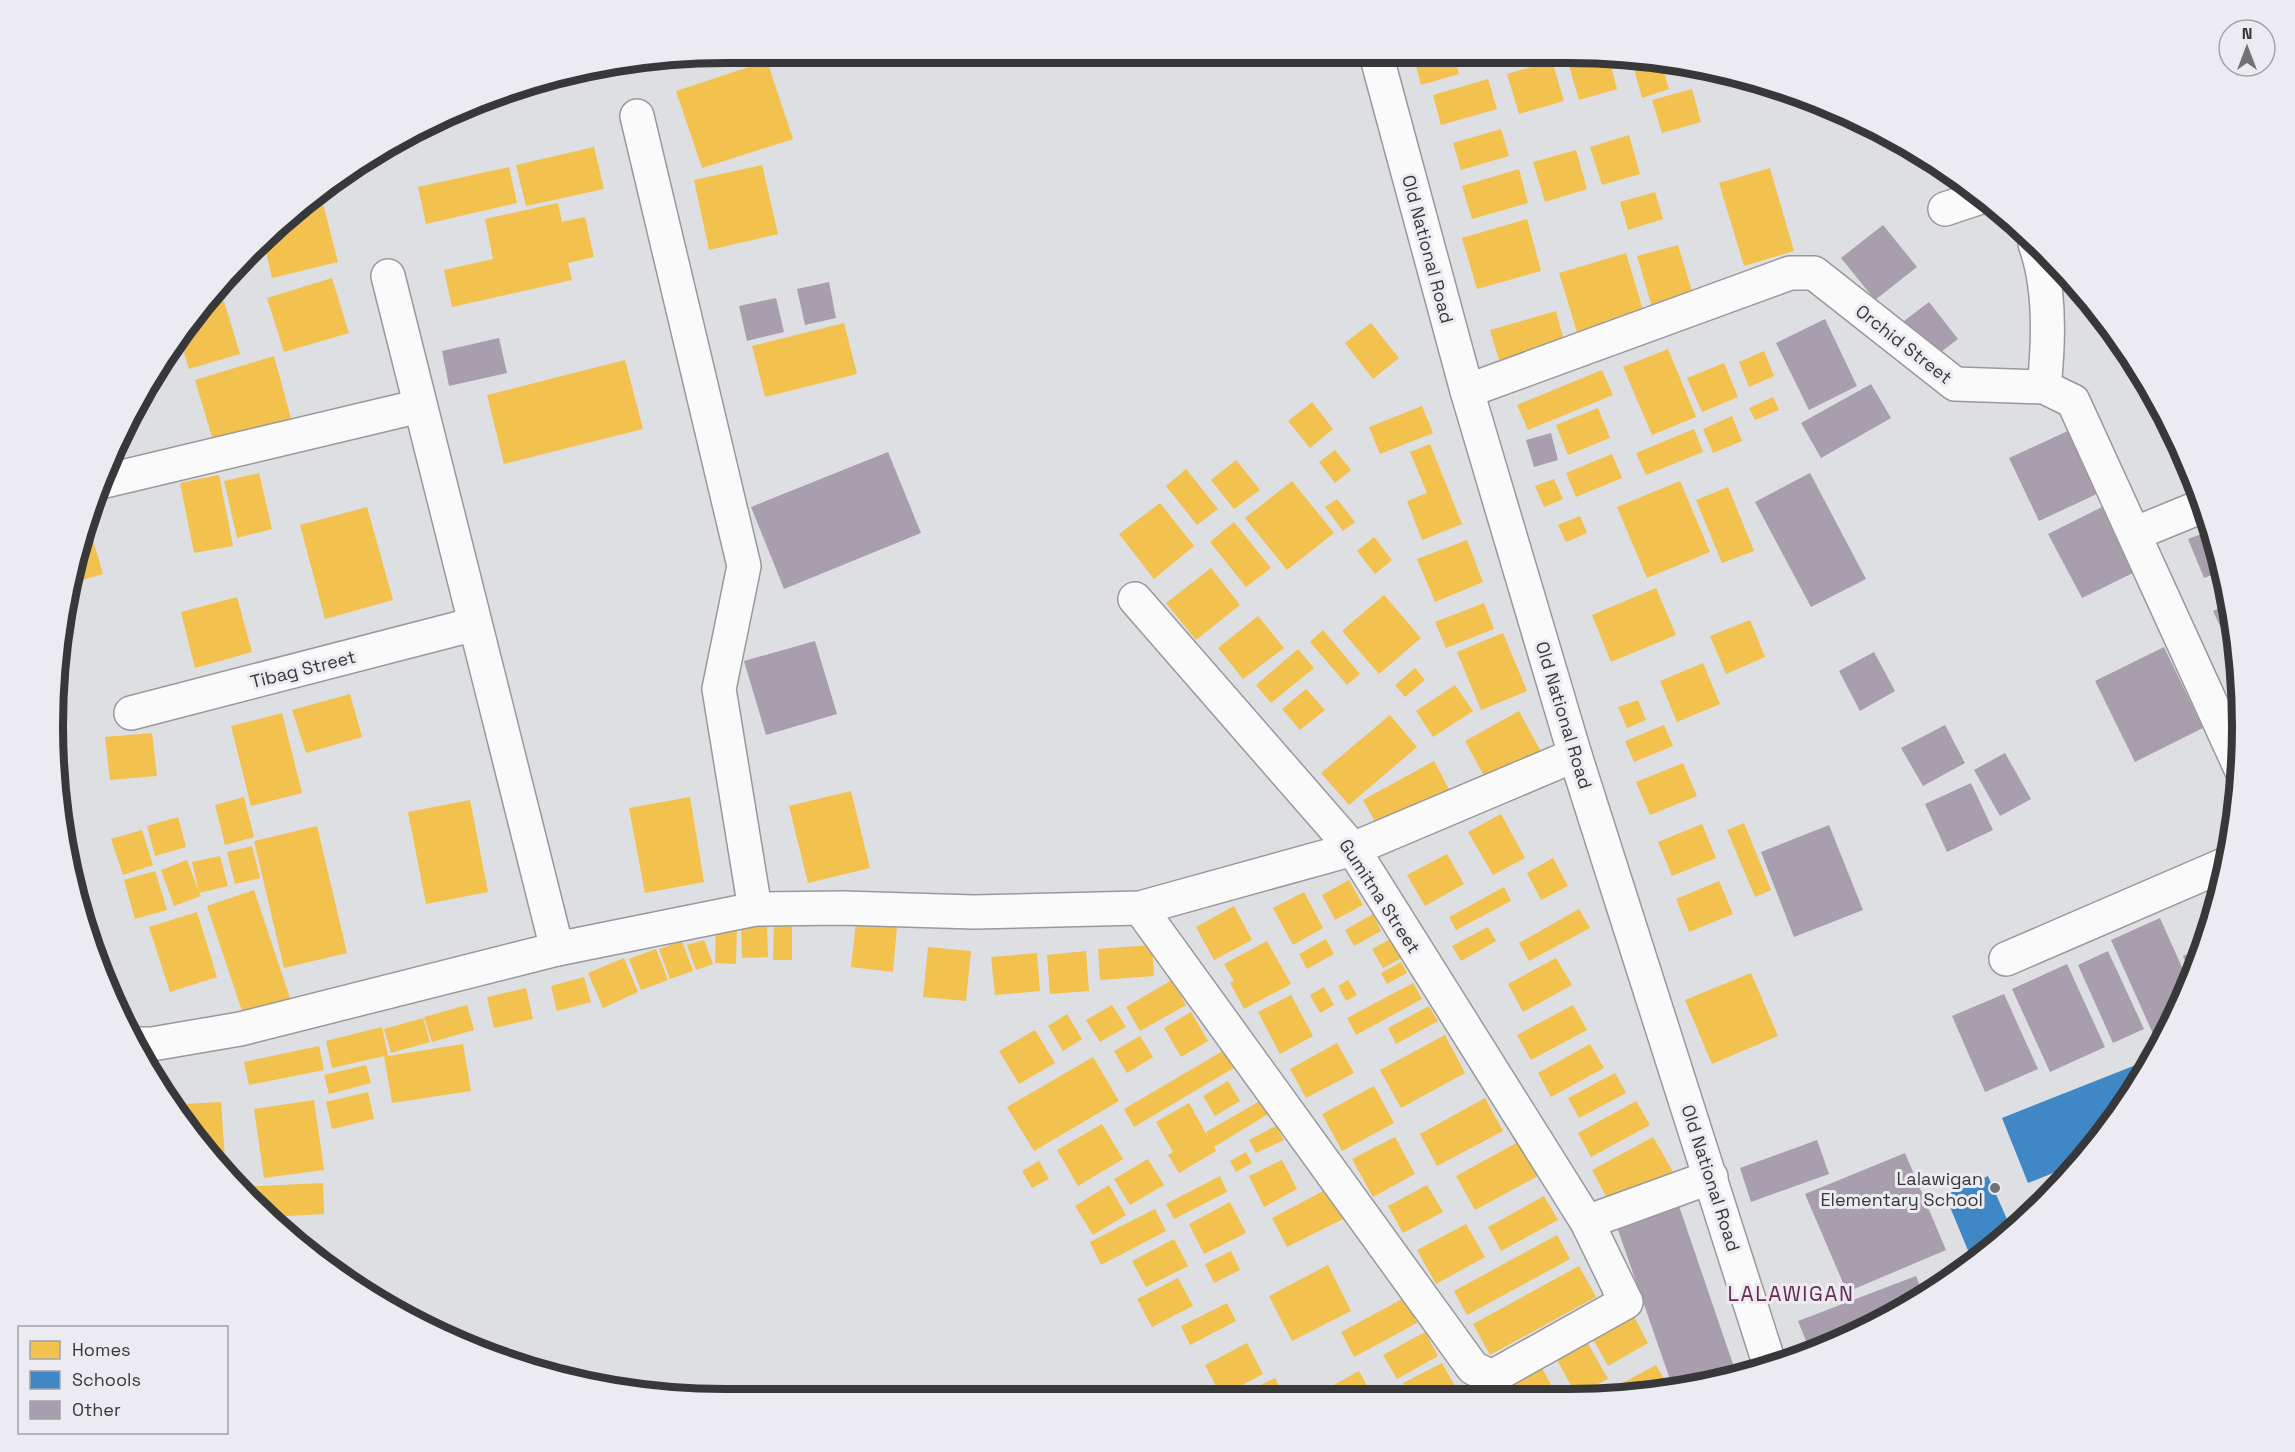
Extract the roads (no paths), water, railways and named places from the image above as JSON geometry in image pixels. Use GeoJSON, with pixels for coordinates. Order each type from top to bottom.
{"type":"FeatureCollection","features":[{"type":"Feature","properties":{"kind":"street","name":"Old National Road"},"geometry":{"type":"LineString","coordinates":[[1378,63],[1467,391],[1575,755],[1768,1358]]}},
{"type":"Feature","properties":{"kind":"street"},"geometry":{"type":"LineString","coordinates":[[637,116],[744,566],[719,689],[755,909]]}},
{"type":"Feature","properties":{"kind":"street"},"geometry":{"type":"LineString","coordinates":[[1945,209],[1973,200]]}},
{"type":"Feature","properties":{"kind":"street"},"geometry":{"type":"LineString","coordinates":[[2042,261],[2049,343],[2044,387]]}},
{"type":"Feature","properties":{"kind":"street","name":"Orchid Street"},"geometry":{"type":"LineString","coordinates":[[1467,391],[1790,273],[1814,273],[1954,384],[2044,387],[2073,401],[2134,534],[2231,723]]}},
{"type":"Feature","properties":{"kind":"street"},"geometry":{"type":"LineString","coordinates":[[388,276],[557,949]]}},
{"type":"Feature","properties":{"kind":"street"},"geometry":{"type":"LineString","coordinates":[[110,480],[420,406]]}},
{"type":"Feature","properties":{"kind":"street"},"geometry":{"type":"LineString","coordinates":[[2134,534],[2195,509]]}},
{"type":"Feature","properties":{"kind":"street","name":"Gumitna Street"},"geometry":{"type":"LineString","coordinates":[[1135,599],[1353,849],[1587,1222],[1626,1302],[1492,1377],[1473,1368],[1140,908]]}},
{"type":"Feature","properties":{"kind":"street","name":"Tibag Street"},"geometry":{"type":"LineString","coordinates":[[131,713],[475,624]]}},
{"type":"Feature","properties":{"kind":"street"},"geometry":{"type":"LineString","coordinates":[[144,1044],[240,1029],[557,949],[755,909],[842,908],[974,912],[1140,908],[1353,849],[1575,755]]}},
{"type":"Feature","properties":{"kind":"street"},"geometry":{"type":"LineString","coordinates":[[2006,959],[2216,868]]}},
{"type":"Feature","properties":{"kind":"street"},"geometry":{"type":"LineString","coordinates":[[1587,1222],[1711,1177]]}},
{"type":"Feature","properties":{"kind":"place","name":"Lalawigan Elementary School"},"geometry":{"type":"Point","coordinates":[1995,1188]}},
{"type":"Feature","properties":{"kind":"district","name":"LALAWIGAN"},"geometry":{"type":"Point","coordinates":[1791,1293]}}]}
